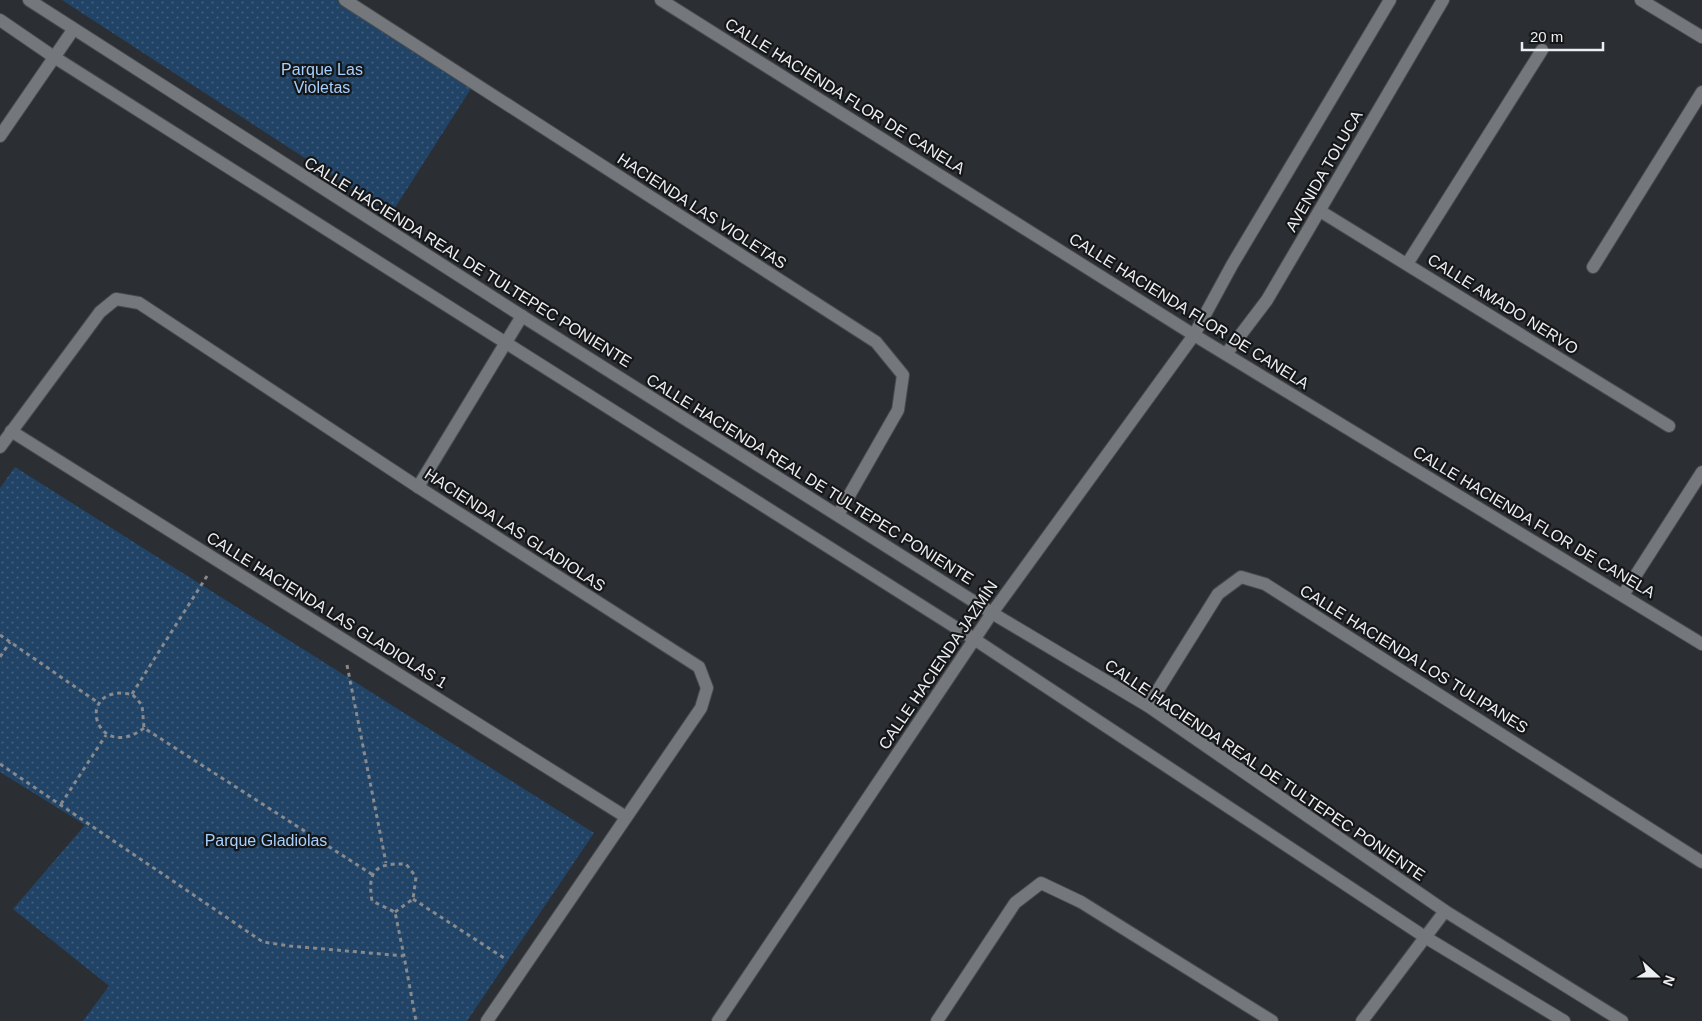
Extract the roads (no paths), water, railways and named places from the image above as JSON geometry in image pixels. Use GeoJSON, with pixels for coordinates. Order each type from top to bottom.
{"type":"FeatureCollection","features":[{"type":"Feature","properties":{"kind":"street","name":"CALLE HACIENDA REAL DE TULTEPEC PONIENTE"},"geometry":{"type":"LineString","coordinates":[[28,0],[522,316],[992,613],[1148,706],[1445,911],[1622,1021]]}},
{"type":"Feature","properties":{"kind":"street","name":"HACIENDA LAS VIOLETAS"},"geometry":{"type":"LineString","coordinates":[[345,0],[876,342],[903,375],[898,410],[838,514]]}},
{"type":"Feature","properties":{"kind":"street","name":"CALLE HACIENDA FLOR DE CANELA"},"geometry":{"type":"LineString","coordinates":[[661,0],[1194,335],[1702,644]]}},
{"type":"Feature","properties":{"kind":"street","name":"AVENIDA TOLUCA"},"geometry":{"type":"LineString","coordinates":[[1194,335],[1232,265],[1390,0]]}},
{"type":"Feature","properties":{"kind":"street","name":"AVENIDA TOLUCA"},"geometry":{"type":"LineString","coordinates":[[1226,354],[1267,300],[1443,0]]}},
{"type":"Feature","properties":{"kind":"street"},"geometry":{"type":"LineString","coordinates":[[1641,0],[1702,37]]}},
{"type":"Feature","properties":{"kind":"street"},"geometry":{"type":"LineString","coordinates":[[0,20],[505,344],[974,639],[1425,937],[1564,1021]]}},
{"type":"Feature","properties":{"kind":"street"},"geometry":{"type":"LineString","coordinates":[[0,136],[73,30]]}},
{"type":"Feature","properties":{"kind":"street"},"geometry":{"type":"LineString","coordinates":[[1407,264],[1542,50]]}},
{"type":"Feature","properties":{"kind":"street"},"geometry":{"type":"LineString","coordinates":[[1593,267],[1702,92]]}},
{"type":"Feature","properties":{"kind":"street","name":"CALLE AMADO NERVO"},"geometry":{"type":"LineString","coordinates":[[1320,211],[1669,426]]}},
{"type":"Feature","properties":{"kind":"street","name":"HACIENDA LAS GLADIOLAS"},"geometry":{"type":"LineString","coordinates":[[0,448],[100,312],[116,299],[139,303],[418,487],[699,667],[707,688],[701,708],[487,1021]]}},
{"type":"Feature","properties":{"kind":"street"},"geometry":{"type":"LineString","coordinates":[[418,487],[522,316]]}},
{"type":"Feature","properties":{"kind":"street","name":"CALLE HACIENDA JAZMÍN"},"geometry":{"type":"LineString","coordinates":[[718,1021],[992,613],[1194,335]]}},
{"type":"Feature","properties":{"kind":"street","name":"CALLE HACIENDA LAS GLADIOLAS 1"},"geometry":{"type":"LineString","coordinates":[[11,431],[626,817]]}},
{"type":"Feature","properties":{"kind":"street"},"geometry":{"type":"LineString","coordinates":[[1623,595],[1702,472]]}},
{"type":"Feature","properties":{"kind":"street","name":"CALLE HACIENDA LOS TULIPANES"},"geometry":{"type":"LineString","coordinates":[[1148,706],[1218,594],[1241,577],[1265,584],[1702,862]]}},
{"type":"Feature","properties":{"kind":"street"},"geometry":{"type":"LineString","coordinates":[[939,1021],[1015,904],[1040,883],[1081,902],[1272,1021]]}},
{"type":"Feature","properties":{"kind":"street"},"geometry":{"type":"LineString","coordinates":[[1362,1021],[1445,911]]}},
{"type":"Feature","properties":{"kind":"park label","name":"Parque Las Violetas"},"geometry":{"type":"Point","coordinates":[322,78]}},
{"type":"Feature","properties":{"kind":"park label","name":"Parque Gladiolas"},"geometry":{"type":"Point","coordinates":[266,840]}}]}
